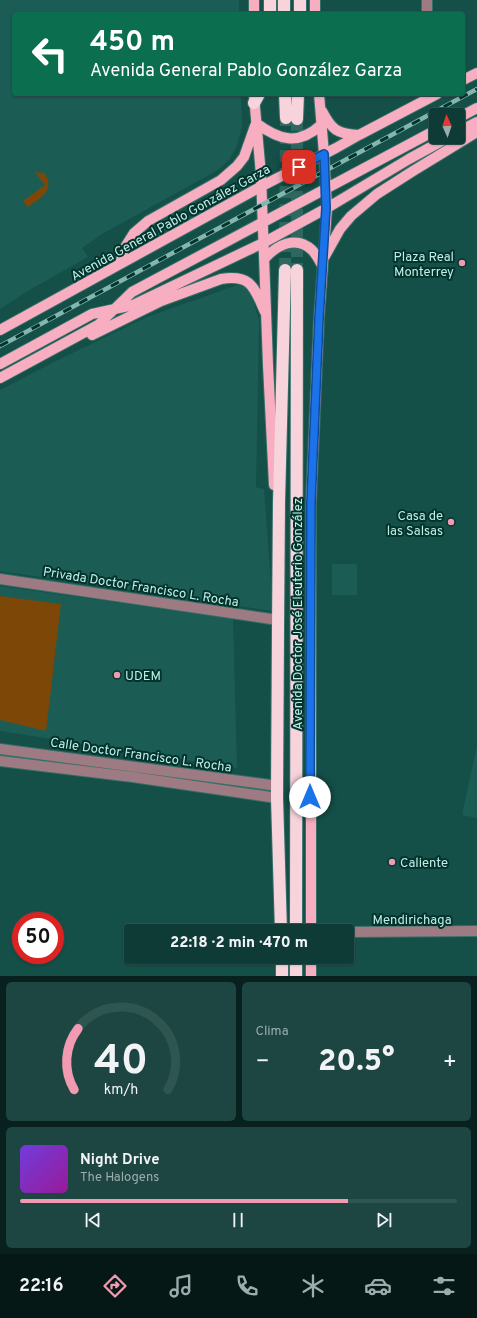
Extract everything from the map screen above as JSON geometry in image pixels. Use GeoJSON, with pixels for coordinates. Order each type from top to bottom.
{"type":"FeatureCollection","features":[{"type":"Feature","properties":{"kind":"highway"},"geometry":{"type":"LineString","coordinates":[[270,0],[270,12]]}},
{"type":"Feature","properties":{"kind":"highway"},"geometry":{"type":"LineString","coordinates":[[284,0],[284,12]]}},
{"type":"Feature","properties":{"kind":"highway"},"geometry":{"type":"LineString","coordinates":[[300,0],[300,12]]}},
{"type":"Feature","properties":{"kind":"highway"},"geometry":{"type":"LineString","coordinates":[[286,96],[291,118],[297,96]]}},
{"type":"Feature","properties":{"kind":"highway","name":"Avenida Doctor José Eleuterio González"},"geometry":{"type":"LineString","coordinates":[[281,924],[277,798],[279,502],[291,270],[296,924]]}},
{"type":"Feature","properties":{"kind":"highway"},"geometry":{"type":"LineString","coordinates":[[282,964],[282,976]]}},
{"type":"Feature","properties":{"kind":"highway"},"geometry":{"type":"LineString","coordinates":[[296,964],[296,976]]}},
{"type":"Feature","properties":{"kind":"main road"},"geometry":{"type":"LineString","coordinates":[[254,0],[254,12]]}},
{"type":"Feature","properties":{"kind":"main road"},"geometry":{"type":"LineString","coordinates":[[315,0],[316,12]]}},
{"type":"Feature","properties":{"kind":"main road"},"geometry":{"type":"LineString","coordinates":[[465,79],[477,73]]}},
{"type":"Feature","properties":{"kind":"main road","name":"Avenida Doctor José Eleuterio González"},"geometry":{"type":"LineString","coordinates":[[311,924],[311,502],[326,208],[324,154],[319,96]]}},
{"type":"Feature","properties":{"kind":"main road"},"geometry":{"type":"LineString","coordinates":[[256,97],[256,123],[262,186],[262,222],[265,258],[266,316],[274,485],[279,502]]}},
{"type":"Feature","properties":{"kind":"main road","name":"Avenida General Pablo González Garza"},"geometry":{"type":"LineString","coordinates":[[0,330],[426,97]]}},
{"type":"Feature","properties":{"kind":"main road"},"geometry":{"type":"LineString","coordinates":[[320,108],[328,123],[334,129],[345,134],[359,135]]}},
{"type":"Feature","properties":{"kind":"main road"},"geometry":{"type":"LineString","coordinates":[[465,114],[477,108]]}},
{"type":"Feature","properties":{"kind":"main road"},"geometry":{"type":"LineString","coordinates":[[465,128],[477,122]]}},
{"type":"Feature","properties":{"kind":"main road"},"geometry":{"type":"LineString","coordinates":[[256,123],[270,133],[281,137],[292,138],[304,137],[314,132],[321,125]]}},
{"type":"Feature","properties":{"kind":"main road"},"geometry":{"type":"LineString","coordinates":[[120,264],[124,249],[134,233],[148,221],[221,180],[237,166],[244,157],[256,123]]}},
{"type":"Feature","properties":{"kind":"main road"},"geometry":{"type":"LineString","coordinates":[[265,258],[277,247],[283,244],[299,243],[311,249],[322,263],[336,235],[351,216],[377,194],[477,132]]}},
{"type":"Feature","properties":{"kind":"main road"},"geometry":{"type":"LineString","coordinates":[[0,378],[98,324],[132,292],[429,134]]}},
{"type":"Feature","properties":{"kind":"main road"},"geometry":{"type":"LineString","coordinates":[[0,364],[92,314],[133,306],[263,243],[437,144]]}},
{"type":"Feature","properties":{"kind":"main road"},"geometry":{"type":"LineString","coordinates":[[361,169],[389,171],[401,178]]}},
{"type":"Feature","properties":{"kind":"main road"},"geometry":{"type":"LineString","coordinates":[[54,348],[80,342],[161,301],[222,279],[239,278],[249,283],[254,288],[266,316]]}},
{"type":"Feature","properties":{"kind":"main road"},"geometry":{"type":"LineString","coordinates":[[311,964],[311,976]]}},
{"type":"Feature","properties":{"kind":"street"},"geometry":{"type":"LineString","coordinates":[[427,0],[427,12]]}},
{"type":"Feature","properties":{"kind":"street","name":"Privada Doctor Francisco L. Rocha"},"geometry":{"type":"LineString","coordinates":[[0,579],[278,620]]}},
{"type":"Feature","properties":{"kind":"street","name":"Calle Doctor Francisco L. Rocha"},"geometry":{"type":"LineString","coordinates":[[0,749],[278,786]]}},
{"type":"Feature","properties":{"kind":"street","name":"Calle Doctor Francisco L. Rocha"},"geometry":{"type":"LineString","coordinates":[[0,761],[277,798]]}},
{"type":"Feature","properties":{"kind":"street"},"geometry":{"type":"LineString","coordinates":[[102,774],[103,763]]}},
{"type":"Feature","properties":{"kind":"street","name":"Mendirichaga"},"geometry":{"type":"LineString","coordinates":[[354,932],[477,931]]}},
{"type":"Feature","properties":{"kind":"shaded area"},"geometry":{"type":"Polygon","coordinates":[[[0,0],[239,0],[239,12],[12,12],[12,96],[241,96],[242,128],[236,148],[229,160],[218,170],[102,234],[82,248],[88,257],[26,292],[0,309],[0,0]]]}},
{"type":"Feature","properties":{"kind":"shaded area"},"geometry":{"type":"Polygon","coordinates":[[[35,172],[44,173],[49,184],[48,189],[37,201],[28,207],[23,201],[45,185],[35,172]]]}},
{"type":"Feature","properties":{"kind":"shaded area"},"geometry":{"type":"Polygon","coordinates":[[[243,283],[252,296],[259,321],[256,487],[264,489],[273,611],[0,571],[0,390],[147,317],[243,283]]]}},
{"type":"Feature","properties":{"kind":"shaded area"},"geometry":{"type":"Polygon","coordinates":[[[332,564],[357,564],[357,595],[332,595],[332,564]]]}},
{"type":"Feature","properties":{"kind":"shaded area","name":"UDEM"},"geometry":{"type":"Polygon","coordinates":[[[0,586],[233,619],[237,768],[0,731],[0,586]]]}},
{"type":"Feature","properties":{"kind":"shaded area"},"geometry":{"type":"Polygon","coordinates":[[[0,596],[61,604],[46,731],[0,720],[0,596]]]}},
{"type":"Feature","properties":{"kind":"shaded area"},"geometry":{"type":"Polygon","coordinates":[[[477,745],[477,818],[462,815],[477,745]]]}},
{"type":"Feature","properties":{"kind":"tunnel"},"geometry":{"type":"LineString","coordinates":[[285,270],[286,118]]}},
{"type":"Feature","properties":{"kind":"tunnel"},"geometry":{"type":"LineString","coordinates":[[297,119],[297,270]]}},
{"type":"Feature","properties":{"kind":"railway"},"geometry":{"type":"LineString","coordinates":[[465,95],[477,89]]}},
{"type":"Feature","properties":{"kind":"railway"},"geometry":{"type":"LineString","coordinates":[[0,346],[464,96]]}},
{"type":"Feature","properties":{"kind":"place","name":"Plaza Real Monterrey"},"geometry":{"type":"Point","coordinates":[462,263]}},
{"type":"Feature","properties":{"kind":"place","name":"Casa de las Salsas"},"geometry":{"type":"Point","coordinates":[451,522]}},
{"type":"Feature","properties":{"kind":"place","name":"UDEM"},"geometry":{"type":"Point","coordinates":[117,675]}},
{"type":"Feature","properties":{"kind":"place","name":"Caliente"},"geometry":{"type":"Point","coordinates":[392,862]}},
{"type":"Feature","properties":{"kind":"route"},"geometry":{"type":"LineString","coordinates":[[299,167],[324,154],[326,208],[319,318],[311,502],[310,797]]}}]}
